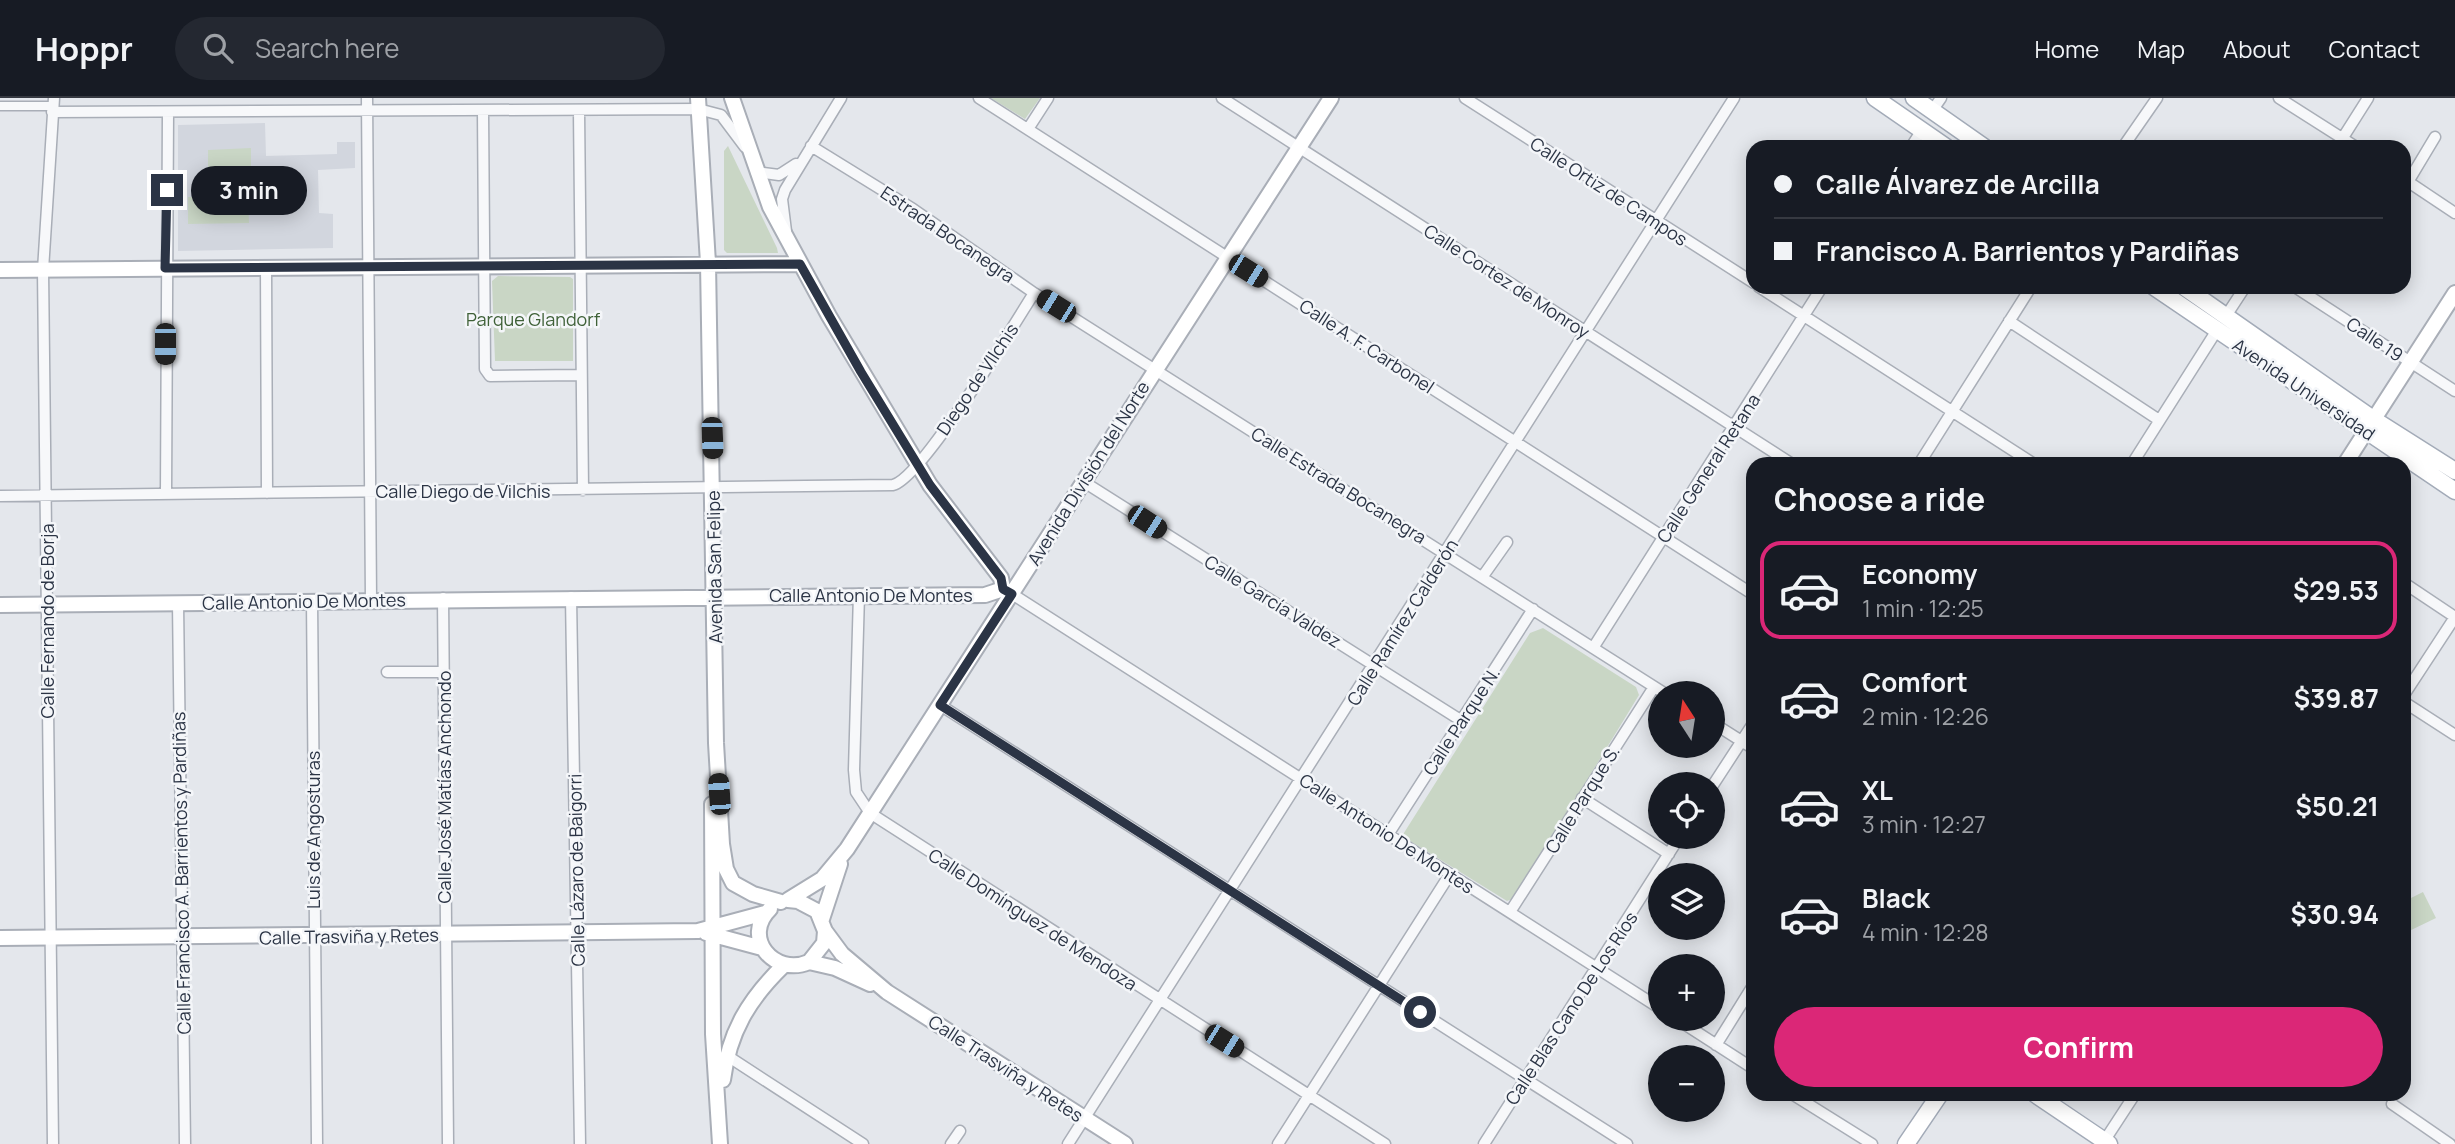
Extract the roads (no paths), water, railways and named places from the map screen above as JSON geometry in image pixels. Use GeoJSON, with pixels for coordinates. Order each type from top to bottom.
{"type":"FeatureCollection","features":[{"type":"Feature","properties":{"kind":"main road"},"geometry":{"type":"LineString","coordinates":[[732,98],[755,172],[800,264],[918,465],[1001,578],[1007,591]]}},
{"type":"Feature","properties":{"kind":"main road","name":"Avenida División del Norte"},"geometry":{"type":"LineString","coordinates":[[785,901],[815,885],[847,849],[940,705],[1007,591],[1084,482],[1154,369],[1331,98]]}},
{"type":"Feature","properties":{"kind":"main road"},"geometry":{"type":"LineString","coordinates":[[1875,98],[1936,140]]}},
{"type":"Feature","properties":{"kind":"main road"},"geometry":{"type":"LineString","coordinates":[[1913,98],[1936,104],[1976,140]]}},
{"type":"Feature","properties":{"kind":"main road","name":"Avenida San Felipe"},"geometry":{"type":"LineString","coordinates":[[698,103],[708,263],[714,489],[716,743],[722,844],[728,876],[745,891],[785,901]]}},
{"type":"Feature","properties":{"kind":"main road"},"geometry":{"type":"LineString","coordinates":[[0,270],[800,264]]}},
{"type":"Feature","properties":{"kind":"main road"},"geometry":{"type":"LineString","coordinates":[[2348,457],[2455,293]]}},
{"type":"Feature","properties":{"kind":"main road","name":"Avenida Universidad"},"geometry":{"type":"LineString","coordinates":[[2167,294],[2222,323],[2411,457]]}},
{"type":"Feature","properties":{"kind":"main road","name":"Avenida Universidad"},"geometry":{"type":"LineString","coordinates":[[2191,294],[2222,323]]}},
{"type":"Feature","properties":{"kind":"main road","name":"Avenida Universidad"},"geometry":{"type":"LineString","coordinates":[[2369,425],[2455,471]]}},
{"type":"Feature","properties":{"kind":"main road","name":"Avenida Universidad"},"geometry":{"type":"LineString","coordinates":[[2411,457],[2455,491]]}},
{"type":"Feature","properties":{"kind":"main road","name":"Calle Antonio De Montes"},"geometry":{"type":"LineString","coordinates":[[0,604],[859,594],[985,595],[1007,591]]}},
{"type":"Feature","properties":{"kind":"main road","name":"Avenida San Felipe"},"geometry":{"type":"LineString","coordinates":[[716,743],[707,931],[720,1144]]}},
{"type":"Feature","properties":{"kind":"main road","name":"Avenida División del Norte"},"geometry":{"type":"LineString","coordinates":[[824,925],[847,849]]}},
{"type":"Feature","properties":{"kind":"main road"},"geometry":{"type":"LineString","coordinates":[[785,901],[808,904],[824,925],[824,943],[809,962],[783,965],[775,962],[762,948],[759,930],[765,913],[785,901]]}},
{"type":"Feature","properties":{"kind":"main road","name":"Calle Trasviña y Retes"},"geometry":{"type":"LineString","coordinates":[[0,939],[707,931],[765,913]]}},
{"type":"Feature","properties":{"kind":"main road","name":"Calle Trasviña y Retes"},"geometry":{"type":"LineString","coordinates":[[824,925],[842,954],[887,992]]}},
{"type":"Feature","properties":{"kind":"main road","name":"Calle Trasviña y Retes"},"geometry":{"type":"LineString","coordinates":[[707,931],[762,948]]}},
{"type":"Feature","properties":{"kind":"main road","name":"Calle Trasviña y Retes"},"geometry":{"type":"LineString","coordinates":[[809,962],[835,968],[887,992],[1125,1144]]}},
{"type":"Feature","properties":{"kind":"main road","name":"Avenida San Felipe"},"geometry":{"type":"LineString","coordinates":[[719,1113],[726,1055],[738,1023],[751,1002],[783,965]]}},
{"type":"Feature","properties":{"kind":"main road"},"geometry":{"type":"LineString","coordinates":[[1906,1144],[1935,1101]]}},
{"type":"Feature","properties":{"kind":"main road"},"geometry":{"type":"LineString","coordinates":[[2045,1101],[2105,1143]]}},
{"type":"Feature","properties":{"kind":"street"},"geometry":{"type":"LineString","coordinates":[[367,98],[371,600]]}},
{"type":"Feature","properties":{"kind":"street"},"geometry":{"type":"LineString","coordinates":[[786,238],[782,199],[802,159],[841,98]]}},
{"type":"Feature","properties":{"kind":"street","name":"Calle A. F. Carbonel"},"geometry":{"type":"LineString","coordinates":[[979,98],[1746,591]]}},
{"type":"Feature","properties":{"kind":"street"},"geometry":{"type":"LineString","coordinates":[[1028,129],[1048,98]]}},
{"type":"Feature","properties":{"kind":"street","name":"Calle Cortez de Monroy"},"geometry":{"type":"LineString","coordinates":[[1222,98],[1780,457]]}},
{"type":"Feature","properties":{"kind":"street","name":"Calle Ortiz de Campos"},"geometry":{"type":"LineString","coordinates":[[1465,98],[1746,278]]}},
{"type":"Feature","properties":{"kind":"street","name":"Calle Ramírez Calderón"},"geometry":{"type":"LineString","coordinates":[[1068,1144],[1734,98]]}},
{"type":"Feature","properties":{"kind":"street"},"geometry":{"type":"LineString","coordinates":[[2128,140],[2157,98]]}},
{"type":"Feature","properties":{"kind":"street"},"geometry":{"type":"LineString","coordinates":[[2279,98],[2335,140]]}},
{"type":"Feature","properties":{"kind":"street"},"geometry":{"type":"LineString","coordinates":[[2341,140],[2368,98]]}},
{"type":"Feature","properties":{"kind":"street"},"geometry":{"type":"LineString","coordinates":[[0,106],[53,105],[168,112],[579,111],[698,103],[726,120],[749,153]]}},
{"type":"Feature","properties":{"kind":"street","name":"Calle Fernando de Borja"},"geometry":{"type":"LineString","coordinates":[[53,105],[43,270],[53,1144]]}},
{"type":"Feature","properties":{"kind":"street"},"geometry":{"type":"LineString","coordinates":[[484,111],[487,373],[494,376],[581,375]]}},
{"type":"Feature","properties":{"kind":"street"},"geometry":{"type":"LineString","coordinates":[[579,111],[583,490]]}},
{"type":"Feature","properties":{"kind":"street"},"geometry":{"type":"LineString","coordinates":[[166,494],[165,268],[168,112]]}},
{"type":"Feature","properties":{"kind":"street"},"geometry":{"type":"LineString","coordinates":[[1916,140],[1922,130]]}},
{"type":"Feature","properties":{"kind":"street"},"geometry":{"type":"LineString","coordinates":[[2411,173],[2435,137]]}},
{"type":"Feature","properties":{"kind":"street","name":"Estrada Bocanegra"},"geometry":{"type":"LineString","coordinates":[[811,146],[913,209],[1034,293],[1154,369]]}},
{"type":"Feature","properties":{"kind":"street"},"geometry":{"type":"LineString","coordinates":[[755,172],[779,175],[802,159]]}},
{"type":"Feature","properties":{"kind":"street"},"geometry":{"type":"LineString","coordinates":[[2411,183],[2455,212]]}},
{"type":"Feature","properties":{"kind":"street"},"geometry":{"type":"LineString","coordinates":[[266,267],[267,493]]}},
{"type":"Feature","properties":{"kind":"street","name":"Diego de VIlchis"},"geometry":{"type":"LineString","coordinates":[[918,465],[959,411],[1034,293]]}},
{"type":"Feature","properties":{"kind":"street"},"geometry":{"type":"LineString","coordinates":[[1770,294],[2023,457]]}},
{"type":"Feature","properties":{"kind":"street","name":"Calle General Retana"},"geometry":{"type":"LineString","coordinates":[[1593,648],[1818,294]]}},
{"type":"Feature","properties":{"kind":"street"},"geometry":{"type":"LineString","coordinates":[[1923,457],[2026,294]]}},
{"type":"Feature","properties":{"kind":"street"},"geometry":{"type":"LineString","coordinates":[[2136,457],[2241,294]]}},
{"type":"Feature","properties":{"kind":"street","name":"Calle 19"},"geometry":{"type":"LineString","coordinates":[[2306,294],[2455,391]]}},
{"type":"Feature","properties":{"kind":"street"},"geometry":{"type":"LineString","coordinates":[[2009,321],[2159,420]]}},
{"type":"Feature","properties":{"kind":"street","name":"Calle Estrada Bocanegra"},"geometry":{"type":"LineString","coordinates":[[1154,369],[1648,683]]}},
{"type":"Feature","properties":{"kind":"street","name":"Calle Diego de Vilchis"},"geometry":{"type":"LineString","coordinates":[[0,496],[893,485],[907,479],[918,465]]}},
{"type":"Feature","properties":{"kind":"street","name":"Calle García Valdez"},"geometry":{"type":"LineString","coordinates":[[1084,482],[1462,721]]}},
{"type":"Feature","properties":{"kind":"street"},"geometry":{"type":"LineString","coordinates":[[1483,576],[1507,541]]}},
{"type":"Feature","properties":{"kind":"street"},"geometry":{"type":"LineString","coordinates":[[2411,588],[2455,617],[2411,684]]}},
{"type":"Feature","properties":{"kind":"street","name":"Calle Antonio De Montes"},"geometry":{"type":"LineString","coordinates":[[1007,591],[1648,1001]]}},
{"type":"Feature","properties":{"kind":"street"},"geometry":{"type":"LineString","coordinates":[[859,594],[854,777],[860,800],[870,813]]}},
{"type":"Feature","properties":{"kind":"street","name":"Calle Lázaro de Baigorri"},"geometry":{"type":"LineString","coordinates":[[571,597],[580,1144]]}},
{"type":"Feature","properties":{"kind":"street","name":"Calle José Matías Anchondo"},"geometry":{"type":"LineString","coordinates":[[443,598],[448,1144]]}},
{"type":"Feature","properties":{"kind":"street","name":"Luis de Angosturas"},"geometry":{"type":"LineString","coordinates":[[312,600],[317,1144]]}},
{"type":"Feature","properties":{"kind":"street","name":"Calle Francisco A. Barrientos y Pardiñas"},"geometry":{"type":"LineString","coordinates":[[178,603],[185,1144]]}},
{"type":"Feature","properties":{"kind":"street","name":"Calle Parque N."},"geometry":{"type":"LineString","coordinates":[[1389,834],[1534,609]]}},
{"type":"Feature","properties":{"kind":"street"},"geometry":{"type":"LineString","coordinates":[[387,672],[443,672]]}},
{"type":"Feature","properties":{"kind":"street","name":"Calle Parque S."},"geometry":{"type":"LineString","coordinates":[[1510,912],[1648,696]]}},
{"type":"Feature","properties":{"kind":"street"},"geometry":{"type":"LineString","coordinates":[[940,705],[1627,1144]]}},
{"type":"Feature","properties":{"kind":"street"},"geometry":{"type":"LineString","coordinates":[[2411,707],[2455,735]]}},
{"type":"Feature","properties":{"kind":"street"},"geometry":{"type":"LineString","coordinates":[[1726,731],[1746,743]]}},
{"type":"Feature","properties":{"kind":"street"},"geometry":{"type":"LineString","coordinates":[[1722,772],[1746,735]]}},
{"type":"Feature","properties":{"kind":"street"},"geometry":{"type":"LineString","coordinates":[[1582,798],[1669,854]]}},
{"type":"Feature","properties":{"kind":"street","name":"Calle Domínguez de Mendoza"},"geometry":{"type":"LineString","coordinates":[[870,813],[1385,1144]]}},
{"type":"Feature","properties":{"kind":"street","name":"Calle Blas Cano De Los Ríos"},"geometry":{"type":"LineString","coordinates":[[1484,1144],[1672,849]]}},
{"type":"Feature","properties":{"kind":"street"},"geometry":{"type":"LineString","coordinates":[[1278,1144],[1450,874]]}},
{"type":"Feature","properties":{"kind":"street"},"geometry":{"type":"LineString","coordinates":[[1695,1031],[1716,1045],[1746,997]]}},
{"type":"Feature","properties":{"kind":"street"},"geometry":{"type":"LineString","coordinates":[[1725,1051],[1746,1064]]}},
{"type":"Feature","properties":{"kind":"street"},"geometry":{"type":"LineString","coordinates":[[726,1055],[862,1144]]}},
{"type":"Feature","properties":{"kind":"street"},"geometry":{"type":"LineString","coordinates":[[1803,1101],[1871,1144]]}},
{"type":"Feature","properties":{"kind":"street"},"geometry":{"type":"LineString","coordinates":[[2105,1143],[2131,1101]]}},
{"type":"Feature","properties":{"kind":"street"},"geometry":{"type":"LineString","coordinates":[[2392,1104],[2450,1144]]}},
{"type":"Feature","properties":{"kind":"street"},"geometry":{"type":"LineString","coordinates":[[951,1144],[960,1131]]}},
{"type":"Feature","properties":{"kind":"park label","name":"Parque Glandorf"},"geometry":{"type":"Point","coordinates":[533,319]}}]}
